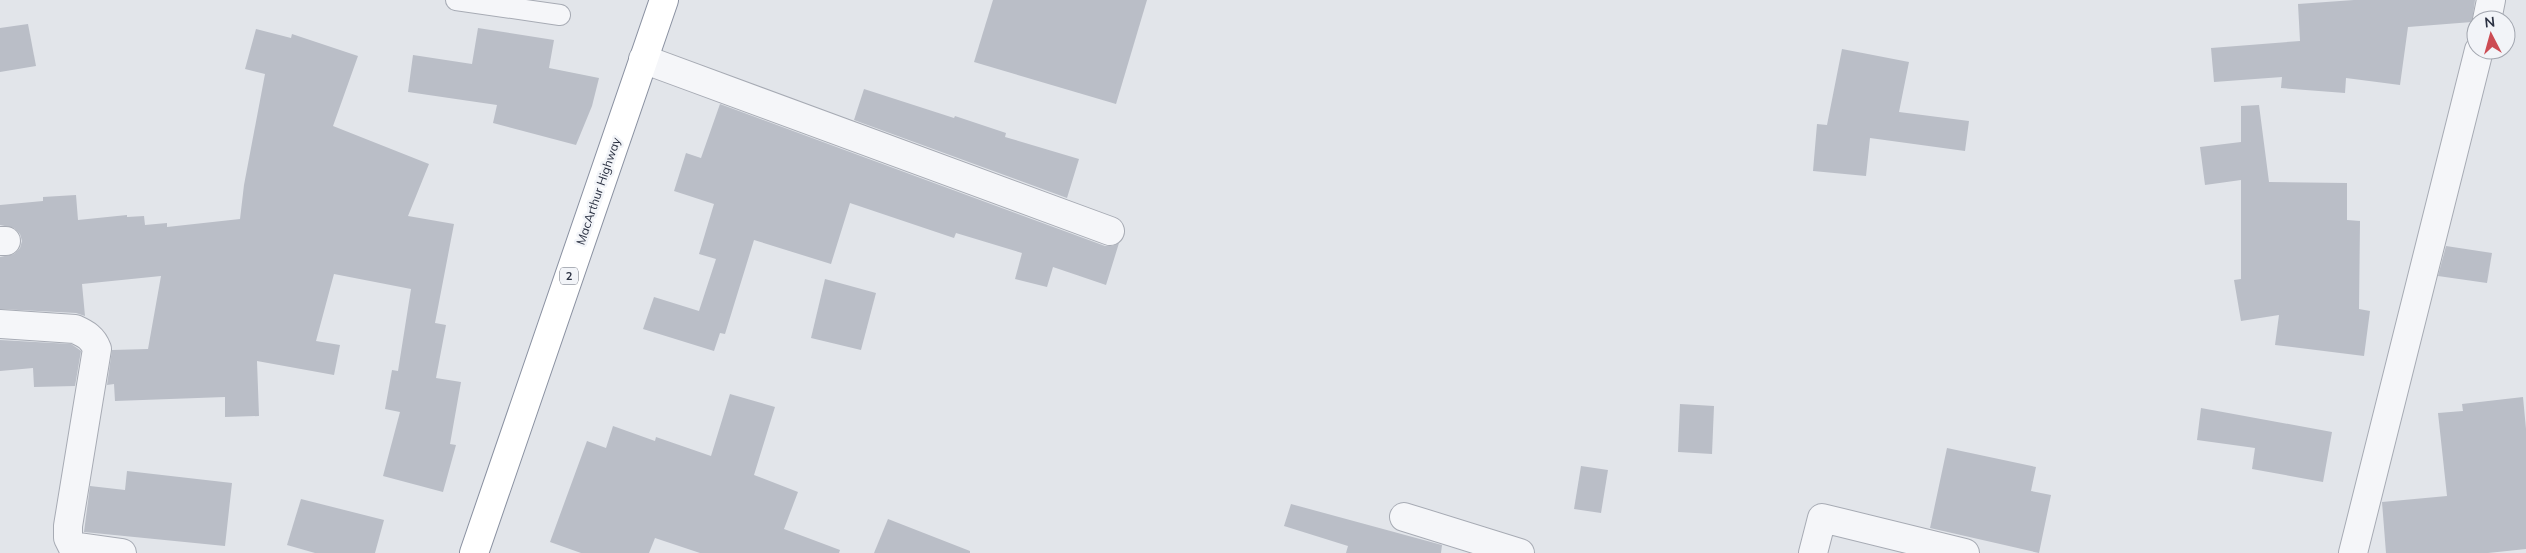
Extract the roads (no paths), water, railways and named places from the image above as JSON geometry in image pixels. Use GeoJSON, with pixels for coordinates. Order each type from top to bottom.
{"type":"FeatureCollection","features":[{"type":"Feature","properties":{"kind":"highway","name":"MacArthur Highway"},"geometry":{"type":"LineString","coordinates":[[474,553],[664,0]]}},
{"type":"Feature","properties":{"kind":"street"},"geometry":{"type":"LineString","coordinates":[[644,59],[1110,231]]}},
{"type":"Feature","properties":{"kind":"street"},"geometry":{"type":"LineString","coordinates":[[2353,553],[2477,60]]}},
{"type":"Feature","properties":{"kind":"street"},"geometry":{"type":"LineString","coordinates":[[0,324],[75,329],[86,334],[94,341],[97,349],[68,526],[68,538],[72,546],[122,553]]}},
{"type":"Feature","properties":{"kind":"street"},"geometry":{"type":"LineString","coordinates":[[1404,517],[1520,553]]}},
{"type":"Feature","properties":{"kind":"street"},"geometry":{"type":"LineString","coordinates":[[1813,553],[1822,518],[1965,553]]}},
{"type":"Feature","properties":{"kind":"lane"},"geometry":{"type":"LineString","coordinates":[[456,0],[560,15]]}}]}
